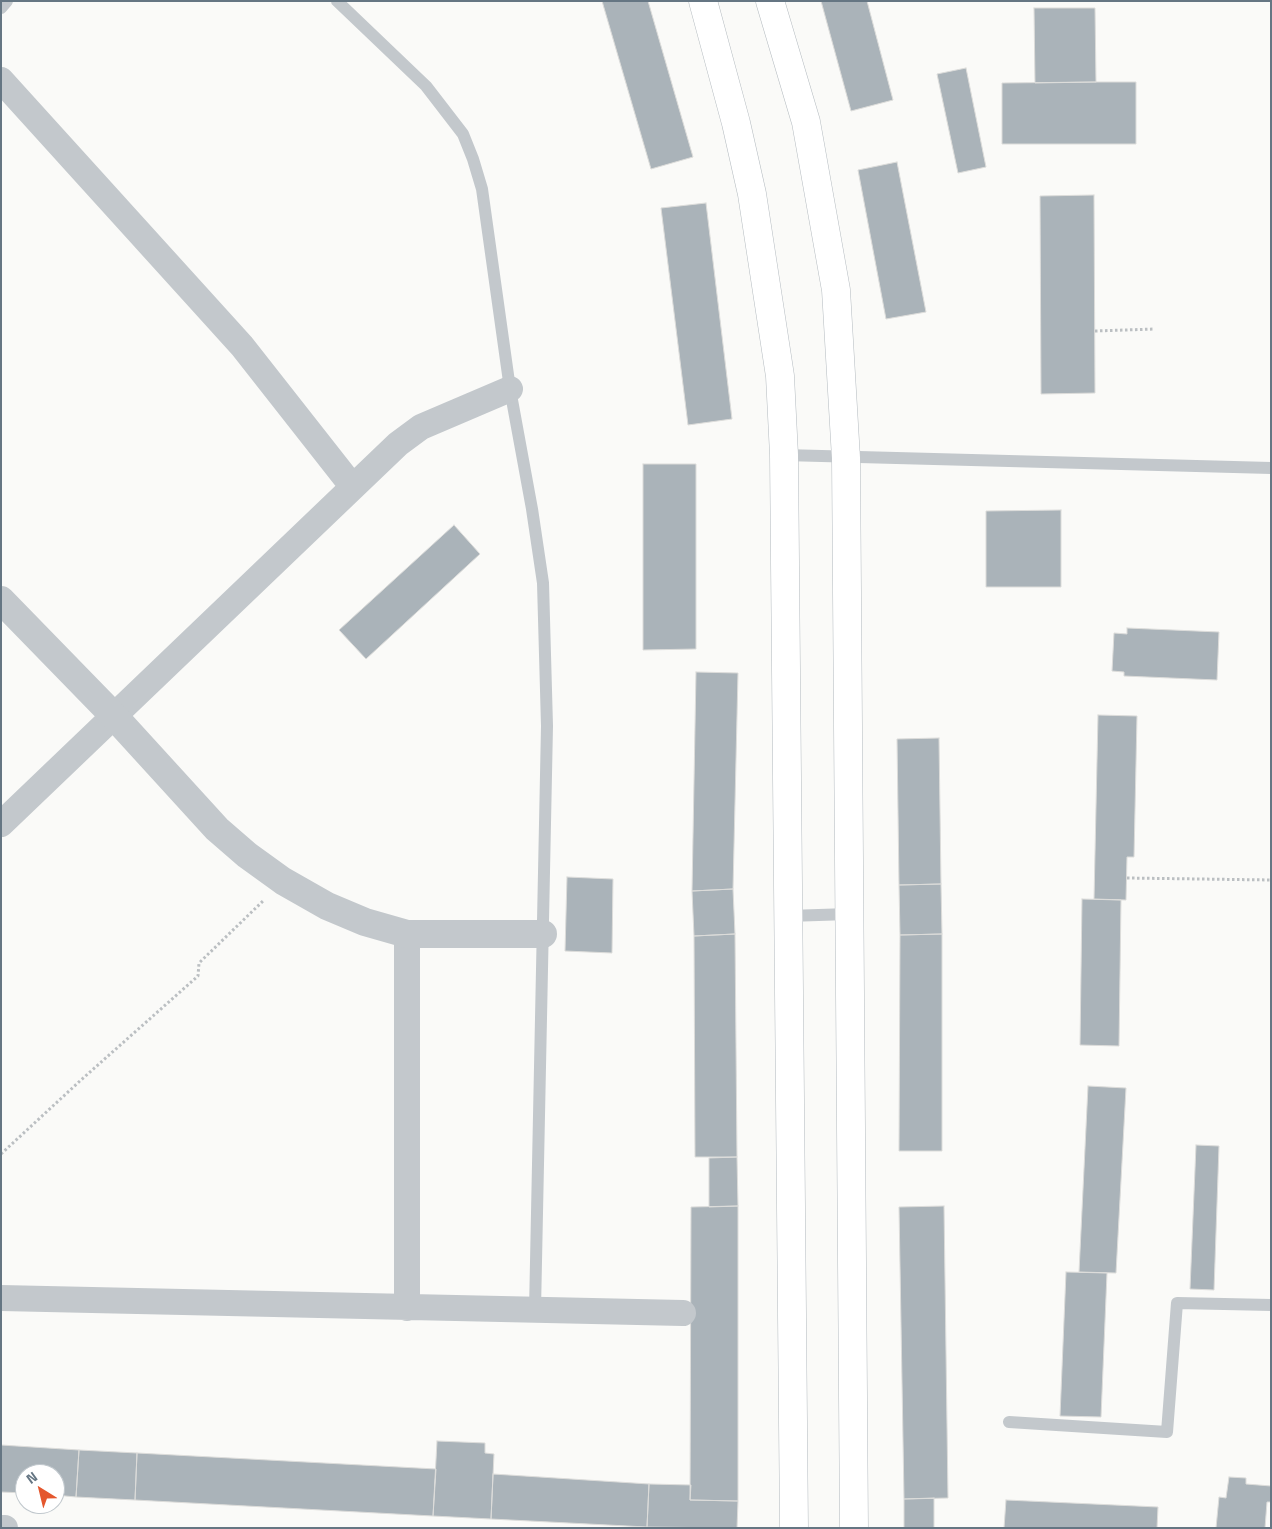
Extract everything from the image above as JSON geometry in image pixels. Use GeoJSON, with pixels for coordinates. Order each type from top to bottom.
{"type":"FeatureCollection","features":[{"type":"Feature","properties":{"kind":"main road"},"geometry":{"type":"LineString","coordinates":[[703,1],[736,123],[752,194],[780,376],[784,455],[794,1528]]}},
{"type":"Feature","properties":{"kind":"main road"},"geometry":{"type":"LineString","coordinates":[[770,1],[806,122],[836,290],[846,458],[854,1528]]}},
{"type":"Feature","properties":{"kind":"street"},"geometry":{"type":"LineString","coordinates":[[1,80],[242,346],[352,486]]}},
{"type":"Feature","properties":{"kind":"street"},"geometry":{"type":"LineString","coordinates":[[1,824],[398,444],[421,427],[510,389]]}},
{"type":"Feature","properties":{"kind":"street"},"geometry":{"type":"LineString","coordinates":[[7,610],[113,715],[217,829],[246,855],[283,881],[327,906],[365,922],[407,934],[543,934]]}},
{"type":"Feature","properties":{"kind":"street"},"geometry":{"type":"LineString","coordinates":[[407,934],[407,1308]]}},
{"type":"Feature","properties":{"kind":"street"},"geometry":{"type":"LineString","coordinates":[[1,1298],[683,1313]]}},
{"type":"Feature","properties":{"kind":"lane"},"geometry":{"type":"LineString","coordinates":[[1,8],[7,1]]}},
{"type":"Feature","properties":{"kind":"lane"},"geometry":{"type":"LineString","coordinates":[[337,1],[426,86],[463,134],[482,189],[510,389],[532,509],[543,583],[547,726],[535,1310]]}},
{"type":"Feature","properties":{"kind":"lane"},"geometry":{"type":"LineString","coordinates":[[784,455],[1271,468]]}},
{"type":"Feature","properties":{"kind":"lane"},"geometry":{"type":"LineString","coordinates":[[788,916],[850,914]]}},
{"type":"Feature","properties":{"kind":"lane"},"geometry":{"type":"LineString","coordinates":[[1009,1422],[1167,1432],[1177,1303],[1271,1305]]}},
{"type":"Feature","properties":{"kind":"path"},"geometry":{"type":"LineString","coordinates":[[1095,331],[1154,329]]}},
{"type":"Feature","properties":{"kind":"path"},"geometry":{"type":"LineString","coordinates":[[1127,878],[1271,880]]}},
{"type":"Feature","properties":{"kind":"path"},"geometry":{"type":"LineString","coordinates":[[1,1154],[198,976],[199,963],[283,881]]}},
{"type":"Feature","properties":{"kind":"building"},"geometry":{"type":"Polygon","coordinates":[[[602,1],[648,1],[693,157],[651,169],[602,1]]]}},
{"type":"Feature","properties":{"kind":"building"},"geometry":{"type":"Polygon","coordinates":[[[821,1],[867,1],[893,100],[851,111],[821,1]]]}},
{"type":"Feature","properties":{"kind":"building"},"geometry":{"type":"Polygon","coordinates":[[[1034,8],[1095,8],[1096,82],[1035,83],[1034,8]]]}},
{"type":"Feature","properties":{"kind":"building"},"geometry":{"type":"Polygon","coordinates":[[[966,68],[986,167],[958,173],[937,74],[966,68]]]}},
{"type":"Feature","properties":{"kind":"building"},"geometry":{"type":"Polygon","coordinates":[[[1136,82],[1136,144],[1002,144],[1002,83],[1136,82]]]}},
{"type":"Feature","properties":{"kind":"building"},"geometry":{"type":"Polygon","coordinates":[[[897,162],[926,312],[886,319],[858,170],[897,162]]]}},
{"type":"Feature","properties":{"kind":"building"},"geometry":{"type":"Polygon","coordinates":[[[1094,195],[1095,393],[1041,394],[1040,196],[1094,195]]]}},
{"type":"Feature","properties":{"kind":"building"},"geometry":{"type":"Polygon","coordinates":[[[706,203],[732,419],[688,425],[661,208],[706,203]]]}},
{"type":"Feature","properties":{"kind":"building"},"geometry":{"type":"Polygon","coordinates":[[[643,464],[696,464],[696,649],[643,650],[643,464]]]}},
{"type":"Feature","properties":{"kind":"building"},"geometry":{"type":"Polygon","coordinates":[[[1061,510],[1061,587],[986,587],[986,511],[1061,510]]]}},
{"type":"Feature","properties":{"kind":"building"},"geometry":{"type":"Polygon","coordinates":[[[454,525],[480,554],[366,659],[339,630],[454,525]]]}},
{"type":"Feature","properties":{"kind":"building"},"geometry":{"type":"Polygon","coordinates":[[[1127,628],[1219,632],[1217,680],[1124,676],[1124,672],[1112,671],[1114,633],[1127,634],[1127,628]]]}},
{"type":"Feature","properties":{"kind":"building"},"geometry":{"type":"Polygon","coordinates":[[[696,672],[738,673],[733,889],[692,891],[696,672]]]}},
{"type":"Feature","properties":{"kind":"building"},"geometry":{"type":"Polygon","coordinates":[[[1098,715],[1137,716],[1134,857],[1127,857],[1126,900],[1094,899],[1098,715]]]}},
{"type":"Feature","properties":{"kind":"building"},"geometry":{"type":"Polygon","coordinates":[[[939,738],[941,884],[899,885],[897,739],[939,738]]]}},
{"type":"Feature","properties":{"kind":"building"},"geometry":{"type":"Polygon","coordinates":[[[567,877],[613,879],[612,953],[565,951],[567,877]]]}},
{"type":"Feature","properties":{"kind":"building"},"geometry":{"type":"Polygon","coordinates":[[[941,884],[942,934],[900,935],[899,885],[941,884]]]}},
{"type":"Feature","properties":{"kind":"building"},"geometry":{"type":"Polygon","coordinates":[[[733,889],[735,934],[694,936],[692,891],[733,889]]]}},
{"type":"Feature","properties":{"kind":"building"},"geometry":{"type":"Polygon","coordinates":[[[1082,899],[1121,900],[1119,1046],[1080,1045],[1082,899]]]}},
{"type":"Feature","properties":{"kind":"building"},"geometry":{"type":"Polygon","coordinates":[[[735,934],[737,1157],[695,1157],[694,936],[735,934]]]}},
{"type":"Feature","properties":{"kind":"building"},"geometry":{"type":"Polygon","coordinates":[[[942,934],[942,1151],[899,1151],[900,935],[942,934]]]}},
{"type":"Feature","properties":{"kind":"building"},"geometry":{"type":"Polygon","coordinates":[[[1088,1086],[1126,1088],[1116,1273],[1079,1272],[1088,1086]]]}},
{"type":"Feature","properties":{"kind":"building"},"geometry":{"type":"Polygon","coordinates":[[[1196,1145],[1219,1146],[1214,1290],[1190,1289],[1196,1145]]]}},
{"type":"Feature","properties":{"kind":"building"},"geometry":{"type":"Polygon","coordinates":[[[737,1157],[738,1206],[709,1207],[709,1158],[737,1157]]]}},
{"type":"Feature","properties":{"kind":"building"},"geometry":{"type":"Polygon","coordinates":[[[738,1206],[738,1501],[690,1500],[691,1207],[738,1206]]]}},
{"type":"Feature","properties":{"kind":"building"},"geometry":{"type":"Polygon","coordinates":[[[944,1206],[948,1498],[904,1499],[899,1207],[944,1206]]]}},
{"type":"Feature","properties":{"kind":"building"},"geometry":{"type":"Polygon","coordinates":[[[1066,1272],[1107,1273],[1101,1417],[1060,1416],[1066,1272]]]}},
{"type":"Feature","properties":{"kind":"building"},"geometry":{"type":"Polygon","coordinates":[[[437,1441],[485,1443],[485,1453],[494,1454],[491,1519],[433,1516],[437,1441]]]}},
{"type":"Feature","properties":{"kind":"building"},"geometry":{"type":"Polygon","coordinates":[[[1,1445],[79,1450],[76,1497],[65,1496],[65,1464],[15,1464],[15,1493],[1,1492],[1,1445]]]}},
{"type":"Feature","properties":{"kind":"building"},"geometry":{"type":"Polygon","coordinates":[[[79,1450],[137,1453],[135,1500],[76,1497],[79,1450]]]}},
{"type":"Feature","properties":{"kind":"building"},"geometry":{"type":"Polygon","coordinates":[[[137,1453],[436,1469],[433,1516],[135,1500],[137,1453]]]}},
{"type":"Feature","properties":{"kind":"building"},"geometry":{"type":"Polygon","coordinates":[[[493,1474],[649,1484],[647,1527],[491,1519],[493,1474]]]}},
{"type":"Feature","properties":{"kind":"building"},"geometry":{"type":"Polygon","coordinates":[[[1229,1477],[1246,1478],[1246,1484],[1271,1486],[1271,1502],[1267,1502],[1265,1528],[1216,1528],[1219,1497],[1226,1498],[1229,1477]]]}},
{"type":"Feature","properties":{"kind":"building"},"geometry":{"type":"Polygon","coordinates":[[[649,1484],[691,1485],[690,1500],[738,1501],[737,1528],[647,1527],[649,1484]]]}},
{"type":"Feature","properties":{"kind":"building"},"geometry":{"type":"Polygon","coordinates":[[[934,1498],[934,1528],[904,1528],[904,1499],[934,1498]]]}},
{"type":"Feature","properties":{"kind":"building"},"geometry":{"type":"Polygon","coordinates":[[[1006,1500],[1158,1507],[1157,1528],[1004,1528],[1006,1500]]]}}]}
